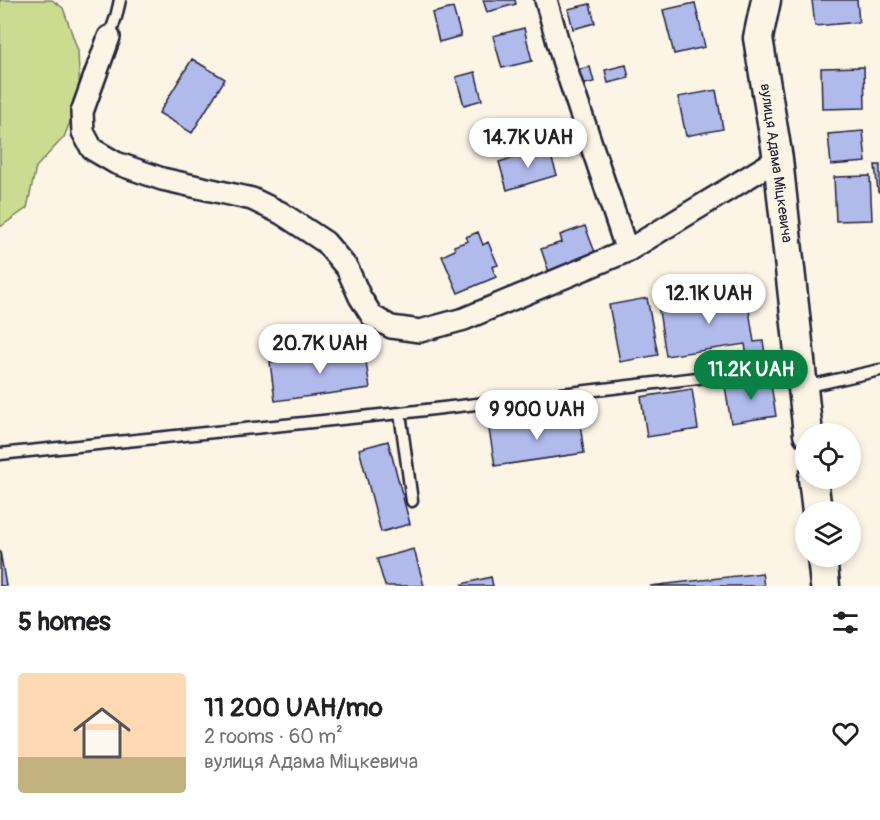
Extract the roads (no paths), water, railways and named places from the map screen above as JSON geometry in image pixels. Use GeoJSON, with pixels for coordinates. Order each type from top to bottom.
{"type":"FeatureCollection","features":[{"type":"Feature","properties":{"kind":"street"},"geometry":{"type":"LineString","coordinates":[[546,0],[563,60],[627,251]]}},
{"type":"Feature","properties":{"kind":"street","name":"вулиця Адама Міцкевича"},"geometry":{"type":"LineString","coordinates":[[766,0],[758,38],[778,159],[807,423]]}},
{"type":"Feature","properties":{"kind":"street"},"geometry":{"type":"LineString","coordinates":[[109,37],[82,112],[82,132],[92,149],[116,163],[162,179],[252,199],[281,213],[325,242],[347,268],[360,297],[372,316],[391,327],[420,331],[464,319],[627,251],[778,159]]}},
{"type":"Feature","properties":{"kind":"street"},"geometry":{"type":"LineString","coordinates":[[823,567],[825,586]]}},
{"type":"Feature","properties":{"kind":"lane"},"geometry":{"type":"LineString","coordinates":[[109,37],[120,0]]}},
{"type":"Feature","properties":{"kind":"lane"},"geometry":{"type":"LineString","coordinates":[[1,455],[400,413],[880,370]]}},
{"type":"Feature","properties":{"kind":"lane"},"geometry":{"type":"LineString","coordinates":[[400,413],[412,501]]}}]}
